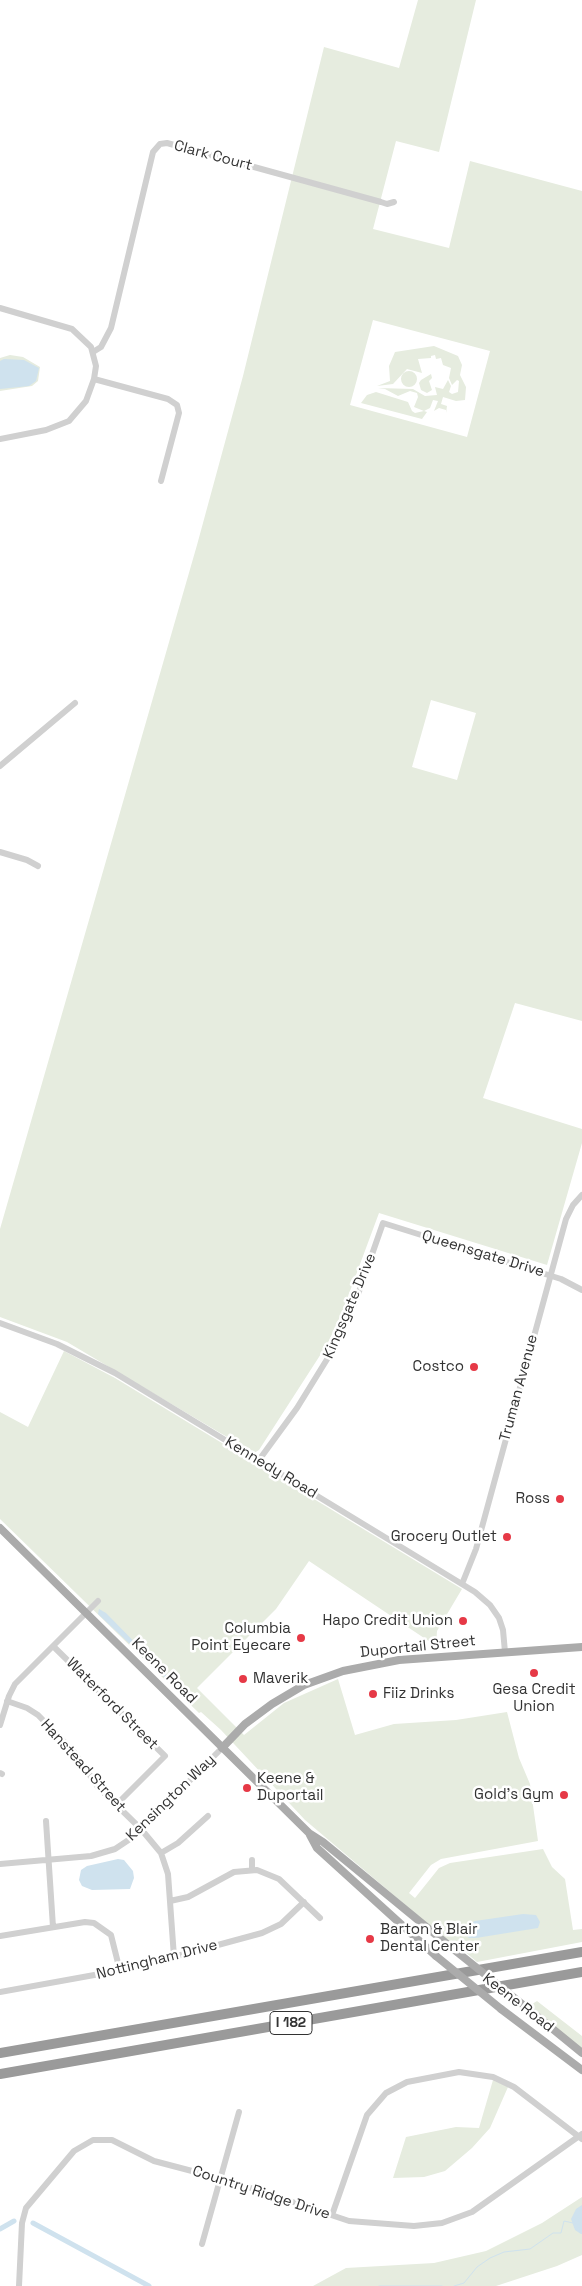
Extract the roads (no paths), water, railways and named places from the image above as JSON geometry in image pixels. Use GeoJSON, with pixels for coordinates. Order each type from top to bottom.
{"type":"FeatureCollection","features":[{"type":"Feature","properties":{"kind":"highway","name":"I 182"},"geometry":{"type":"LineString","coordinates":[[0,2053],[582,1952]]}},
{"type":"Feature","properties":{"kind":"highway","name":"I 182"},"geometry":{"type":"LineString","coordinates":[[0,2074],[582,1972]]}},
{"type":"Feature","properties":{"kind":"main road","name":"Keene Road"},"geometry":{"type":"LineString","coordinates":[[0,1528],[309,1833],[323,1842],[582,2053]]}},
{"type":"Feature","properties":{"kind":"main road","name":"Duportail Street"},"geometry":{"type":"LineString","coordinates":[[222,1748],[245,1724],[272,1704],[302,1686],[329,1675],[358,1667],[399,1660],[582,1647]]}},
{"type":"Feature","properties":{"kind":"main road","name":"Keene Road"},"geometry":{"type":"LineString","coordinates":[[309,1833],[318,1848],[379,1906],[436,1956],[501,2009],[582,2070]]}},
{"type":"Feature","properties":{"kind":"main road"},"geometry":{"type":"LineString","coordinates":[[379,1906],[389,1904],[409,1918],[414,1918]]}},
{"type":"Feature","properties":{"kind":"street","name":"Clark Court"},"geometry":{"type":"LineString","coordinates":[[93,352],[101,346],[111,328],[153,152],[160,144],[167,143],[387,204],[394,202]]}},
{"type":"Feature","properties":{"kind":"street"},"geometry":{"type":"LineString","coordinates":[[0,308],[72,329],[84,338],[93,352],[96,361],[94,378],[84,406],[66,423],[46,430],[0,439]]}},
{"type":"Feature","properties":{"kind":"street"},"geometry":{"type":"LineString","coordinates":[[94,378],[168,399],[177,405],[179,413],[161,481]]}},
{"type":"Feature","properties":{"kind":"street"},"geometry":{"type":"LineString","coordinates":[[0,766],[75,703]]}},
{"type":"Feature","properties":{"kind":"street"},"geometry":{"type":"LineString","coordinates":[[0,852],[27,860],[38,866]]}},
{"type":"Feature","properties":{"kind":"street","name":"Truman Avenue"},"geometry":{"type":"LineString","coordinates":[[462,1584],[476,1548],[567,1215],[582,1195]]}},
{"type":"Feature","properties":{"kind":"street","name":"Queensgate Drive"},"geometry":{"type":"LineString","coordinates":[[382,1223],[569,1282],[582,1290]]}},
{"type":"Feature","properties":{"kind":"street","name":"Kingsgate Drive"},"geometry":{"type":"LineString","coordinates":[[259,1460],[297,1408],[330,1355],[356,1300],[382,1223]]}},
{"type":"Feature","properties":{"kind":"street","name":"Kennedy Road"},"geometry":{"type":"LineString","coordinates":[[0,1322],[40,1337],[86,1358],[259,1460],[482,1597],[494,1610],[502,1630],[505,1652]]}},
{"type":"Feature","properties":{"kind":"street"},"geometry":{"type":"LineString","coordinates":[[0,1725],[7,1701],[15,1684],[98,1601]]}},
{"type":"Feature","properties":{"kind":"street","name":"Waterford Street"},"geometry":{"type":"LineString","coordinates":[[53,1646],[165,1756],[116,1805]]}},
{"type":"Feature","properties":{"kind":"street","name":"Hanstead Street"},"geometry":{"type":"LineString","coordinates":[[7,1701],[27,1708],[38,1715],[70,1747],[98,1787],[161,1853],[168,1874],[174,1957]]}},
{"type":"Feature","properties":{"kind":"street","name":"Kensington Way"},"geometry":{"type":"LineString","coordinates":[[0,1864],[103,1853],[127,1842],[222,1748]]}},
{"type":"Feature","properties":{"kind":"street"},"geometry":{"type":"LineString","coordinates":[[161,1853],[178,1842],[208,1816]]}},
{"type":"Feature","properties":{"kind":"street"},"geometry":{"type":"LineString","coordinates":[[46,1821],[53,1927]]}},
{"type":"Feature","properties":{"kind":"street"},"geometry":{"type":"LineString","coordinates":[[252,1860],[252,1869]]}},
{"type":"Feature","properties":{"kind":"street"},"geometry":{"type":"LineString","coordinates":[[170,1901],[188,1898],[234,1872],[252,1869],[262,1871],[279,1879],[320,1918]]}},
{"type":"Feature","properties":{"kind":"street","name":"Nottingham Drive"},"geometry":{"type":"LineString","coordinates":[[0,1992],[120,1971],[272,1930],[304,1902]]}},
{"type":"Feature","properties":{"kind":"street"},"geometry":{"type":"LineString","coordinates":[[0,1936],[85,1922],[99,1925],[108,1931],[114,1941],[120,1971]]}},
{"type":"Feature","properties":{"kind":"street"},"geometry":{"type":"LineString","coordinates":[[332,2215],[367,2115],[386,2092],[407,2082],[459,2072],[493,2077],[514,2087],[581,2136]]}},
{"type":"Feature","properties":{"kind":"street"},"geometry":{"type":"LineString","coordinates":[[202,2244],[239,2112]]}},
{"type":"Feature","properties":{"kind":"street","name":"Country Ridge Drive"},"geometry":{"type":"LineString","coordinates":[[19,2286],[22,2223],[26,2208],[74,2151],[83,2144],[98,2139],[112,2140],[148,2158],[220,2178],[358,2223],[399,2226],[436,2224],[456,2219],[476,2210],[581,2136]]}},
{"type":"Feature","properties":{"kind":"water"},"geometry":{"type":"Polygon","coordinates":[[[4,359],[24,360],[39,368],[36,381],[29,386],[0,389],[0,361],[4,359]]]}},
{"type":"Feature","properties":{"kind":"water"},"geometry":{"type":"Polygon","coordinates":[[[99,1609],[106,1613],[151,1659],[150,1663],[98,1614],[99,1609]]]}},
{"type":"Feature","properties":{"kind":"water"},"geometry":{"type":"Polygon","coordinates":[[[164,1673],[194,1702],[190,1702],[165,1678],[163,1676],[164,1673]]]}},
{"type":"Feature","properties":{"kind":"water"},"geometry":{"type":"Polygon","coordinates":[[[118,1859],[124,1860],[133,1871],[134,1878],[130,1889],[92,1890],[82,1886],[79,1880],[81,1870],[87,1866],[118,1859]]]}},
{"type":"Feature","properties":{"kind":"water"},"geometry":{"type":"Polygon","coordinates":[[[523,1914],[536,1915],[540,1922],[538,1928],[476,1938],[469,1938],[460,1929],[475,1921],[523,1914]]]}},
{"type":"Feature","properties":{"kind":"water"},"geometry":{"type":"Polygon","coordinates":[[[582,2205],[581,2234],[575,2230],[571,2219],[576,2209],[582,2205]]]}},
{"type":"Feature","properties":{"kind":"waterway"},"geometry":{"type":"LineString","coordinates":[[0,2229],[14,2221]]}},
{"type":"Feature","properties":{"kind":"waterway"},"geometry":{"type":"LineString","coordinates":[[454,2286],[464,2283],[477,2267],[490,2258],[504,2252],[530,2249],[553,2233],[561,2233],[564,2221],[573,2223]]}},
{"type":"Feature","properties":{"kind":"waterway"},"geometry":{"type":"LineString","coordinates":[[33,2223],[149,2286]]}},
{"type":"Feature","properties":{"kind":"waterway"},"geometry":{"type":"LineString","coordinates":[[379,2286],[442,2286]]}},
{"type":"Feature","properties":{"kind":"place","name":"Costco"},"geometry":{"type":"Point","coordinates":[474,1367]}},
{"type":"Feature","properties":{"kind":"place","name":"Ross"},"geometry":{"type":"Point","coordinates":[560,1499]}},
{"type":"Feature","properties":{"kind":"place","name":"Grocery Outlet"},"geometry":{"type":"Point","coordinates":[507,1537]}},
{"type":"Feature","properties":{"kind":"place","name":"Hapo Credit Union"},"geometry":{"type":"Point","coordinates":[463,1621]}},
{"type":"Feature","properties":{"kind":"place","name":"Columbia Point Eyecare"},"geometry":{"type":"Point","coordinates":[301,1638]}},
{"type":"Feature","properties":{"kind":"place","name":"Gesa Credit Union"},"geometry":{"type":"Point","coordinates":[534,1673]}},
{"type":"Feature","properties":{"kind":"place","name":"Maverik"},"geometry":{"type":"Point","coordinates":[243,1679]}},
{"type":"Feature","properties":{"kind":"place","name":"Fiiz Drinks"},"geometry":{"type":"Point","coordinates":[373,1694]}},
{"type":"Feature","properties":{"kind":"place","name":"Keene & Duportail"},"geometry":{"type":"Point","coordinates":[247,1788]}},
{"type":"Feature","properties":{"kind":"place","name":"Gold's Gym"},"geometry":{"type":"Point","coordinates":[564,1795]}},
{"type":"Feature","properties":{"kind":"place","name":"Barton & Blair Dental Center"},"geometry":{"type":"Point","coordinates":[370,1939]}}]}
